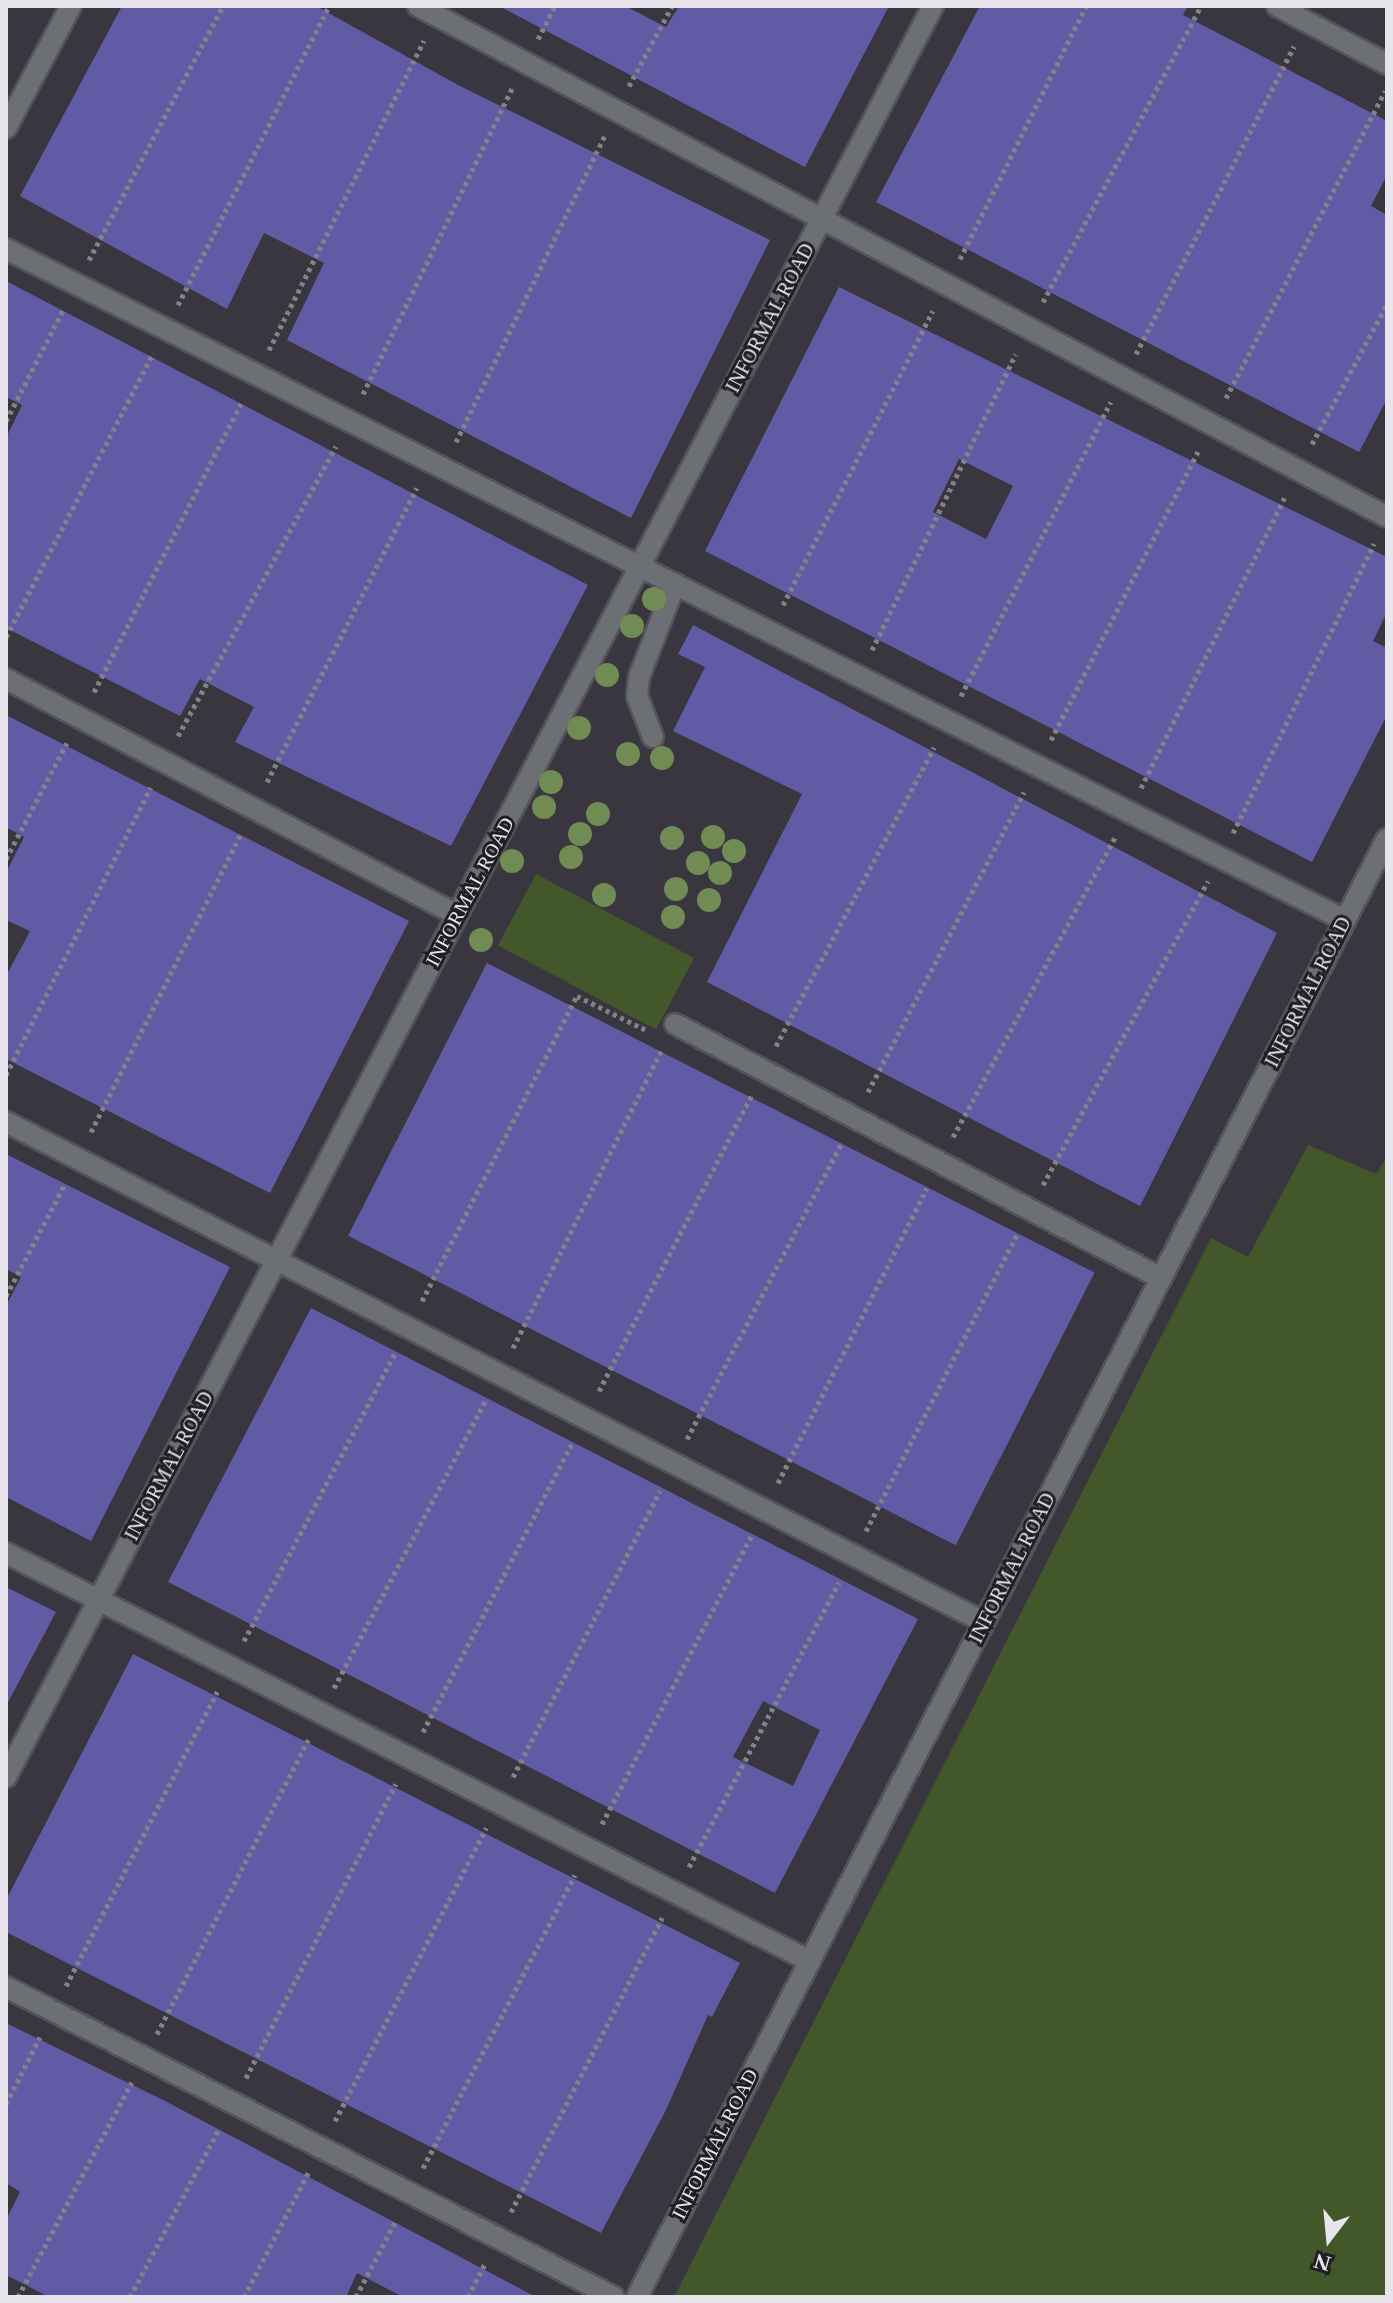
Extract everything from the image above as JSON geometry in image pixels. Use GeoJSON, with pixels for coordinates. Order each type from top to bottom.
{"type":"FeatureCollection","features":[{"type":"Feature","properties":{"kind":"street"},"geometry":{"type":"LineString","coordinates":[[6,128],[71,6]]}},
{"type":"Feature","properties":{"kind":"street","name":"INFORMAL ROAD"},"geometry":{"type":"LineString","coordinates":[[6,1777],[933,6]]}},
{"type":"Feature","properties":{"kind":"street"},"geometry":{"type":"LineString","coordinates":[[1277,6],[1387,64]]}},
{"type":"Feature","properties":{"kind":"street"},"geometry":{"type":"LineString","coordinates":[[426,10],[1298,470],[1384,525]]}},
{"type":"Feature","properties":{"kind":"street"},"geometry":{"type":"LineString","coordinates":[[6,249],[1345,920]]}},
{"type":"Feature","properties":{"kind":"street"},"geometry":{"type":"LineString","coordinates":[[653,737],[637,696],[639,677],[675,584]]}},
{"type":"Feature","properties":{"kind":"street"},"geometry":{"type":"LineString","coordinates":[[6,679],[457,915]]}},
{"type":"Feature","properties":{"kind":"street","name":"INFORMAL ROAD"},"geometry":{"type":"LineString","coordinates":[[637,2297],[1387,839]]}},
{"type":"Feature","properties":{"kind":"street"},"geometry":{"type":"LineString","coordinates":[[670,1032],[764,1070],[1161,1278]]}},
{"type":"Feature","properties":{"kind":"street"},"geometry":{"type":"LineString","coordinates":[[6,1122],[984,1622]]}},
{"type":"Feature","properties":{"kind":"street"},"geometry":{"type":"LineString","coordinates":[[6,1553],[810,1961]]}},
{"type":"Feature","properties":{"kind":"street"},"geometry":{"type":"LineString","coordinates":[[6,1987],[614,2297]]}},
{"type":"Feature","properties":{"kind":"path"},"geometry":{"type":"LineString","coordinates":[[6,421],[223,6]]}},
{"type":"Feature","properties":{"kind":"path"},"geometry":{"type":"LineString","coordinates":[[6,1296],[253,809],[437,465],[672,6]]}},
{"type":"Feature","properties":{"kind":"path"},"geometry":{"type":"LineString","coordinates":[[770,632],[1086,6]]}},
{"type":"Feature","properties":{"kind":"path"},"geometry":{"type":"LineString","coordinates":[[859,676],[1029,328],[1201,6]]}},
{"type":"Feature","properties":{"kind":"path"},"geometry":{"type":"LineString","coordinates":[[6,859],[414,68],[426,10]]}},
{"type":"Feature","properties":{"kind":"path"},"geometry":{"type":"LineString","coordinates":[[130,2297],[233,2103],[764,1070],[948,721],[1306,21]]}},
{"type":"Feature","properties":{"kind":"path"},"geometry":{"type":"LineString","coordinates":[[350,421],[525,62]]}},
{"type":"Feature","properties":{"kind":"path"},"geometry":{"type":"LineString","coordinates":[[244,2297],[1387,87]]}},
{"type":"Feature","properties":{"kind":"path"},"geometry":{"type":"LineString","coordinates":[[356,2297],[765,1510],[940,1162],[1129,812],[1298,470],[1387,304]]}},
{"type":"Feature","properties":{"kind":"path"},"geometry":{"type":"LineString","coordinates":[[498,2238],[1030,1210],[1221,858],[1384,525]]}},
{"type":"Feature","properties":{"kind":"path"},"geometry":{"type":"LineString","coordinates":[[6,2104],[230,1667],[409,1328],[577,996],[670,1032],[500,1374],[18,2297]]}},
{"type":"Feature","properties":{"kind":"green space"},"geometry":{"type":"Polygon","coordinates":[[[536,874],[694,958],[656,1030],[498,946],[536,874]]]}},
{"type":"Feature","properties":{"kind":"green space"},"geometry":{"type":"Polygon","coordinates":[[[1308,1145],[1376,1174],[1387,1157],[1387,2297],[674,2297],[1211,1238],[1248,1257],[1308,1145]]]}},
{"type":"Feature","properties":{"kind":"building"},"geometry":{"type":"Polygon","coordinates":[[[122,6],[316,6],[458,85],[770,240],[631,518],[287,340],[324,263],[264,233],[227,309],[20,196],[122,6]]]}},
{"type":"Feature","properties":{"kind":"building"},"geometry":{"type":"Polygon","coordinates":[[[499,6],[625,6],[666,27],[679,6],[889,6],[805,167],[499,6]]]}},
{"type":"Feature","properties":{"kind":"building"},"geometry":{"type":"Polygon","coordinates":[[[980,6],[1188,6],[1183,15],[1387,121],[1387,175],[1371,206],[1387,215],[1387,399],[1359,452],[876,202],[980,6]]]}},
{"type":"Feature","properties":{"kind":"building"},"geometry":{"type":"Polygon","coordinates":[[[6,281],[588,585],[451,846],[235,742],[254,707],[200,679],[180,716],[6,628],[6,438],[22,405],[6,397],[6,281]]]}},
{"type":"Feature","properties":{"kind":"building"},"geometry":{"type":"Polygon","coordinates":[[[839,287],[1387,557],[1387,612],[1373,641],[1387,648],[1387,715],[1312,862],[705,551],[839,287]],[[959,459],[933,512],[986,539],[1013,486],[959,459]]]}},
{"type":"Feature","properties":{"kind":"building"},"geometry":{"type":"Polygon","coordinates":[[[693,625],[1277,933],[1140,1206],[707,982],[802,794],[673,731],[705,667],[678,654],[693,625]]]}},
{"type":"Feature","properties":{"kind":"building"},"geometry":{"type":"Polygon","coordinates":[[[6,715],[409,921],[270,1193],[6,1059],[6,976],[30,931],[6,920],[6,873],[24,837],[6,827],[6,715]]]}},
{"type":"Feature","properties":{"kind":"building"},"geometry":{"type":"Polygon","coordinates":[[[487,963],[1095,1273],[956,1545],[348,1236],[487,963]]]}},
{"type":"Feature","properties":{"kind":"building"},"geometry":{"type":"Polygon","coordinates":[[[6,1154],[230,1267],[91,1541],[6,1497],[6,1306],[21,1277],[6,1269],[6,1154]]]}},
{"type":"Feature","properties":{"kind":"building"},"geometry":{"type":"Polygon","coordinates":[[[311,1308],[918,1619],[775,1893],[168,1582],[311,1308]],[[763,1701],[733,1757],[793,1786],[820,1730],[763,1701]]]}},
{"type":"Feature","properties":{"kind":"building"},"geometry":{"type":"Polygon","coordinates":[[[6,1587],[56,1612],[6,1706],[6,1587]]]}},
{"type":"Feature","properties":{"kind":"building"},"geometry":{"type":"Polygon","coordinates":[[[133,1654],[740,1963],[712,2017],[708,2015],[666,2110],[601,2233],[6,1932],[6,1900],[133,1654]]]}},
{"type":"Feature","properties":{"kind":"building"},"geometry":{"type":"Polygon","coordinates":[[[6,2023],[165,2101],[536,2297],[403,2297],[357,2273],[346,2297],[49,2297],[6,2275],[6,2220],[20,2192],[6,2183],[6,2023]]]}}]}
